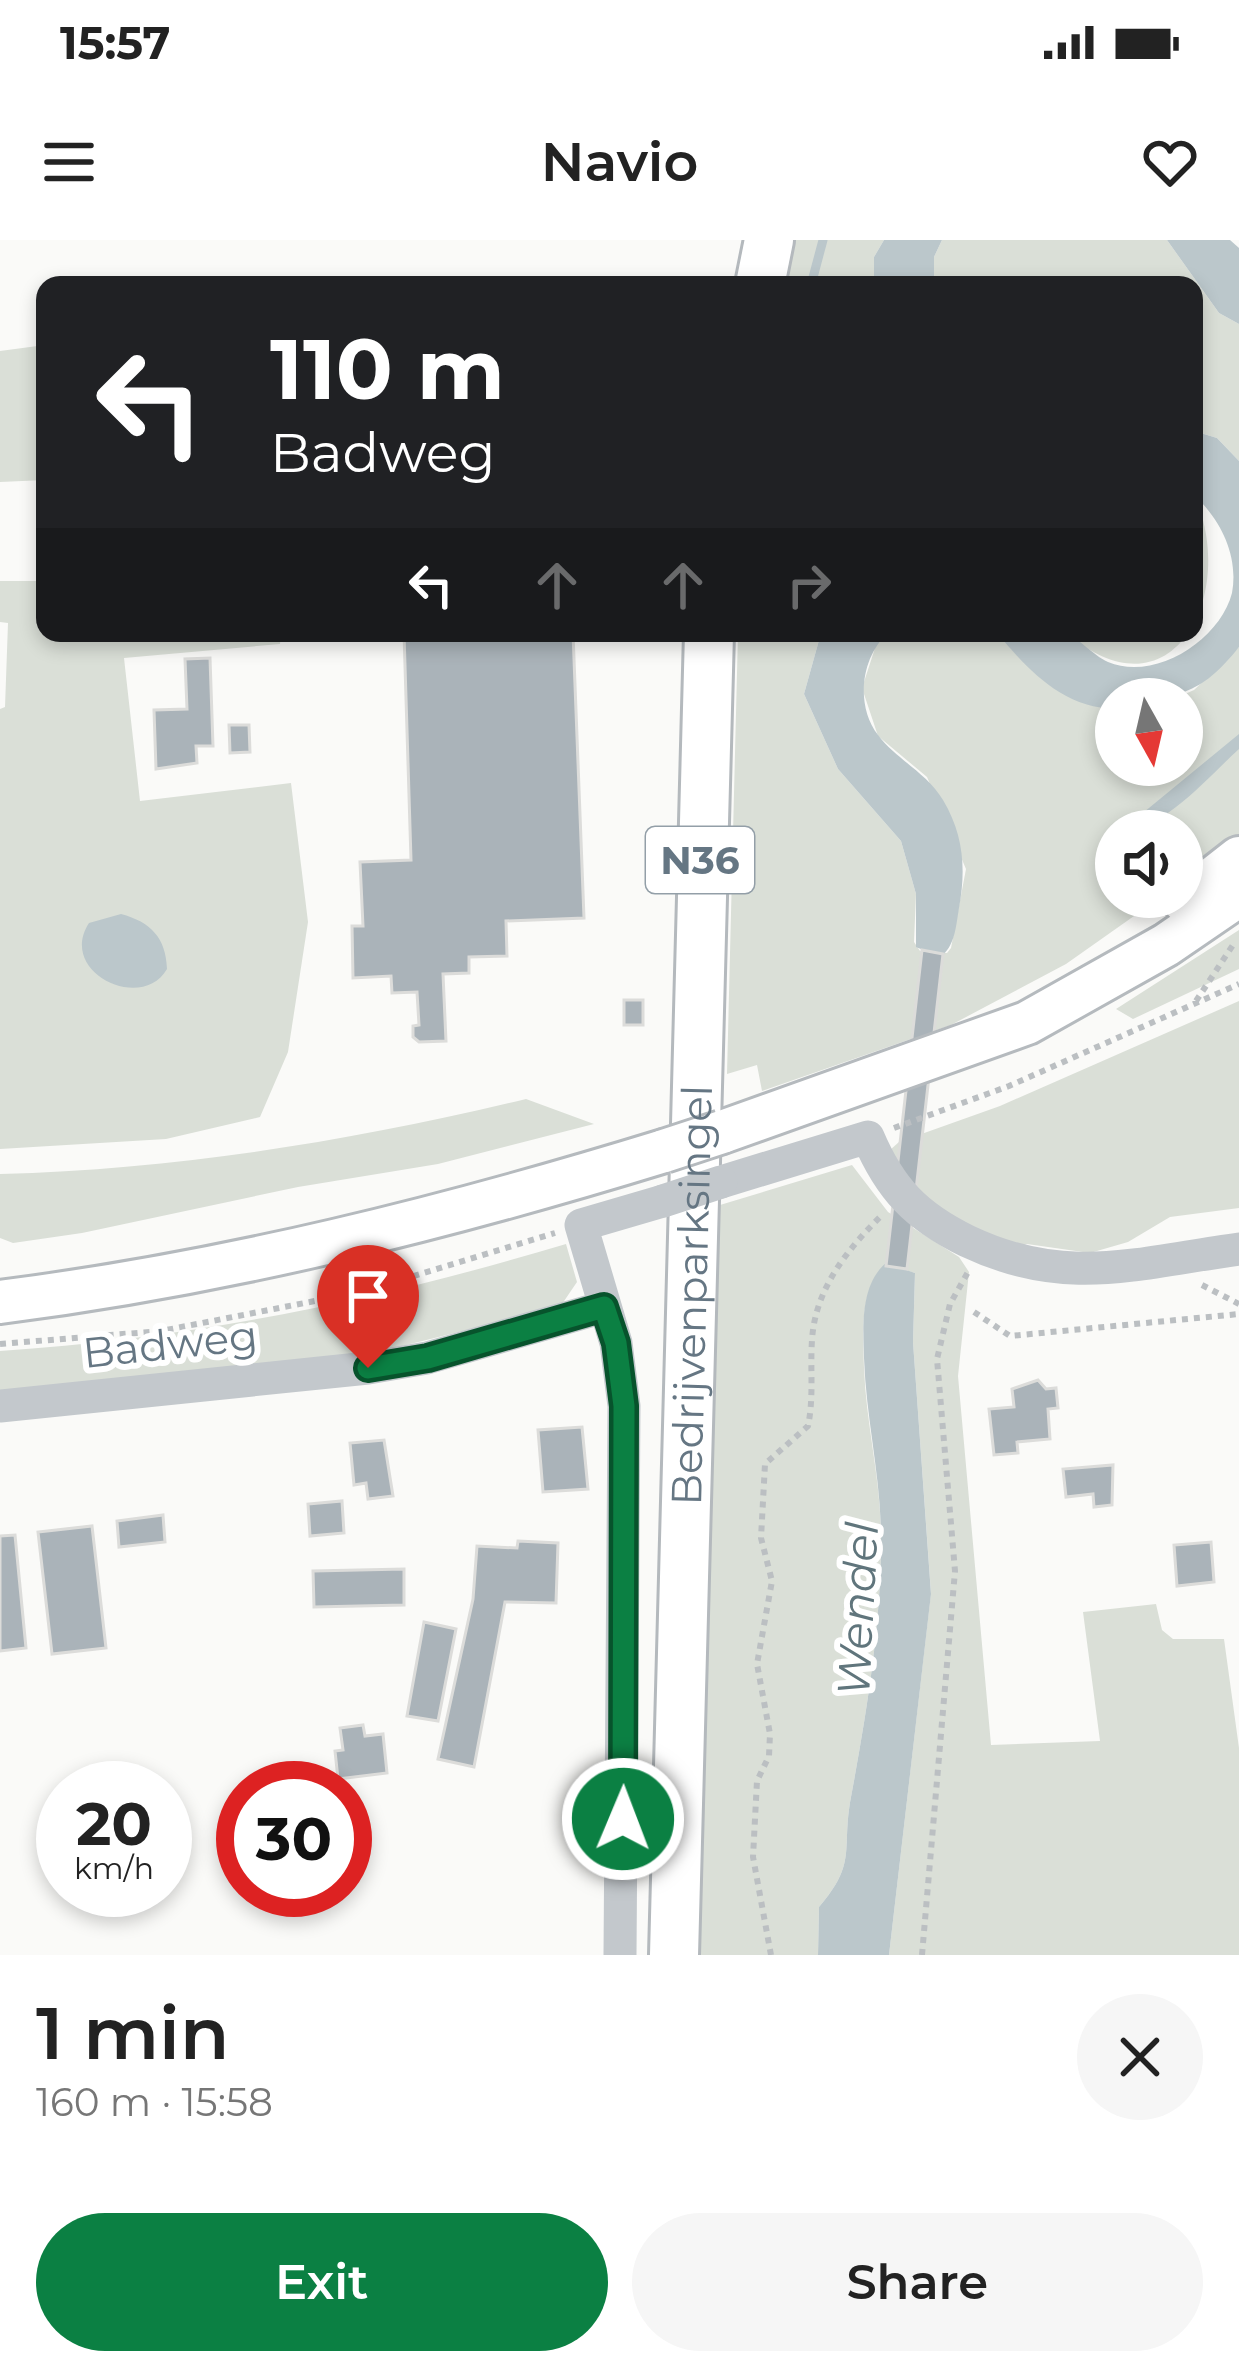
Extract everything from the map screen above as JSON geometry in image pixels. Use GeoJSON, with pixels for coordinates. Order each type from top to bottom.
{"type":"FeatureCollection","features":[{"type":"Feature","properties":{"kind":"highway"},"geometry":{"type":"LineString","coordinates":[[732,276],[739,240]]}},
{"type":"Feature","properties":{"kind":"highway"},"geometry":{"type":"LineString","coordinates":[[762,276],[769,240]]}},
{"type":"Feature","properties":{"kind":"highway","name":"Bedrijvenparksingel"},"geometry":{"type":"LineString","coordinates":[[674,1955],[709,642]]}},
{"type":"Feature","properties":{"kind":"main road"},"geometry":{"type":"LineString","coordinates":[[967,1042],[1154,925],[1239,858]]}},
{"type":"Feature","properties":{"kind":"main road"},"geometry":{"type":"LineString","coordinates":[[0,1302],[306,1250],[515,1197],[722,1132],[1027,1022],[1077,997],[1239,895]]}},
{"type":"Feature","properties":{"kind":"street"},"geometry":{"type":"LineString","coordinates":[[620,1955],[624,1406],[616,1343],[581,1225],[868,1137],[899,1197],[987,1250],[1026,1266],[1069,1271],[1126,1268],[1239,1249]]}},
{"type":"Feature","properties":{"kind":"street","name":"Badweg"},"geometry":{"type":"LineString","coordinates":[[0,1406],[368,1368],[428,1358],[604,1307]]}},
{"type":"Feature","properties":{"kind":"path"},"geometry":{"type":"LineString","coordinates":[[1194,1004],[1239,938]]}},
{"type":"Feature","properties":{"kind":"path"},"geometry":{"type":"LineString","coordinates":[[868,1137],[1009,1086],[1239,984]]}},
{"type":"Feature","properties":{"kind":"path"},"geometry":{"type":"LineString","coordinates":[[772,1955],[753,1857],[758,1781],[769,1756],[770,1734],[757,1664],[772,1581],[761,1538],[765,1464],[808,1426],[812,1337],[837,1264],[899,1197]]}},
{"type":"Feature","properties":{"kind":"path"},"geometry":{"type":"LineString","coordinates":[[0,1344],[161,1331],[361,1292],[581,1225]]}},
{"type":"Feature","properties":{"kind":"path"},"geometry":{"type":"LineString","coordinates":[[922,1955],[956,1571],[937,1359],[959,1283],[987,1250]]}},
{"type":"Feature","properties":{"kind":"path"},"geometry":{"type":"LineString","coordinates":[[974,1312],[1010,1336],[1239,1314]]}},
{"type":"Feature","properties":{"kind":"shaded area"},"geometry":{"type":"Polygon","coordinates":[[[794,240],[884,240],[874,257],[874,276],[785,276],[794,240]]]}},
{"type":"Feature","properties":{"kind":"shaded area"},"geometry":{"type":"Polygon","coordinates":[[[884,240],[942,240],[934,257],[934,276],[874,276],[874,257],[884,240]]]}},
{"type":"Feature","properties":{"kind":"shaded area"},"geometry":{"type":"Polygon","coordinates":[[[942,240],[1167,240],[1193,276],[934,276],[934,257],[942,240]]]}},
{"type":"Feature","properties":{"kind":"shaded area"},"geometry":{"type":"Polygon","coordinates":[[[1167,240],[1230,240],[1239,248],[1239,324],[1219,313],[1203,291],[1203,276],[1193,276],[1167,240]]]}},
{"type":"Feature","properties":{"kind":"shaded area"},"geometry":{"type":"Polygon","coordinates":[[[1203,291],[1219,313],[1239,324],[1239,461],[1217,438],[1203,434],[1203,291]]]}},
{"type":"Feature","properties":{"kind":"shaded area"},"geometry":{"type":"Polygon","coordinates":[[[36,346],[36,480],[0,482],[0,351],[36,346]]]}},
{"type":"Feature","properties":{"kind":"shaded area"},"geometry":{"type":"Polygon","coordinates":[[[1203,434],[1217,438],[1239,461],[1239,647],[1203,682],[1203,678],[1095,678],[1095,706],[1049,685],[1005,642],[1079,642],[1108,662],[1126,667],[1146,666],[1183,653],[1203,642],[1232,593],[1233,565],[1219,527],[1203,505],[1203,434]]]}},
{"type":"Feature","properties":{"kind":"shaded area"},"geometry":{"type":"Polygon","coordinates":[[[1203,524],[1206,533],[1208,571],[1203,596],[1203,524]]]}},
{"type":"Feature","properties":{"kind":"shaded area"},"geometry":{"type":"Polygon","coordinates":[[[0,581],[36,581],[36,642],[280,642],[124,658],[140,801],[291,783],[308,922],[288,1052],[260,1117],[166,1139],[0,1149],[0,709],[5,707],[8,623],[0,622],[0,581]]]}},
{"type":"Feature","properties":{"kind":"shaded area"},"geometry":{"type":"Polygon","coordinates":[[[738,642],[818,642],[804,694],[838,769],[901,841],[916,894],[914,942],[920,951],[947,953],[966,869],[927,777],[878,736],[862,688],[877,642],[1005,642],[1034,671],[1095,706],[1095,786],[1203,786],[1203,681],[1239,647],[1239,839],[1203,866],[1203,810],[1095,810],[1095,918],[1131,918],[1066,964],[951,1025],[762,1091],[757,1065],[727,1074],[738,642]]]}},
{"type":"Feature","properties":{"kind":"shaded area"},"geometry":{"type":"Polygon","coordinates":[[[818,642],[880,642],[864,682],[866,710],[878,735],[943,800],[961,853],[956,929],[940,957],[916,947],[916,894],[901,841],[838,769],[804,694],[818,642]]]}},
{"type":"Feature","properties":{"kind":"shaded area"},"geometry":{"type":"Polygon","coordinates":[[[1081,642],[1179,642],[1165,655],[1137,664],[1104,657],[1081,642]]]}},
{"type":"Feature","properties":{"kind":"shaded area"},"geometry":{"type":"Polygon","coordinates":[[[1239,734],[1239,749],[1203,782],[1203,764],[1239,734]]]}},
{"type":"Feature","properties":{"kind":"shaded area"},"geometry":{"type":"Polygon","coordinates":[[[1176,786],[1199,786],[1172,810],[1147,810],[1176,786]]]}},
{"type":"Feature","properties":{"kind":"shaded area"},"geometry":{"type":"Polygon","coordinates":[[[121,914],[141,922],[160,940],[167,969],[155,982],[123,987],[93,971],[84,957],[82,941],[89,923],[121,914]]]}},
{"type":"Feature","properties":{"kind":"shaded area"},"geometry":{"type":"Polygon","coordinates":[[[1239,930],[1239,969],[1133,1019],[1116,1009],[1239,930]]]}},
{"type":"Feature","properties":{"kind":"shaded area"},"geometry":{"type":"Polygon","coordinates":[[[1239,1001],[1239,1208],[1170,1217],[1128,1242],[1090,1253],[1027,1244],[1010,1249],[924,1197],[898,1168],[890,1150],[899,1142],[1000,1106],[1239,1001]]]}},
{"type":"Feature","properties":{"kind":"shaded area"},"geometry":{"type":"Polygon","coordinates":[[[526,1099],[594,1124],[438,1164],[298,1187],[82,1233],[13,1243],[0,1238],[0,1174],[134,1166],[265,1150],[526,1099]]]}},
{"type":"Feature","properties":{"kind":"shaded area"},"geometry":{"type":"Polygon","coordinates":[[[852,1165],[888,1212],[959,1257],[969,1272],[958,1376],[991,1745],[1100,1741],[1083,1612],[1156,1604],[1162,1630],[1173,1639],[1224,1639],[1239,1748],[1239,1955],[889,1955],[931,1593],[913,1342],[915,1273],[886,1264],[871,1286],[863,1326],[881,1565],[844,1866],[819,1907],[818,1955],[700,1955],[720,1205],[852,1165]]]}},
{"type":"Feature","properties":{"kind":"shaded area"},"geometry":{"type":"Polygon","coordinates":[[[566,1244],[577,1282],[560,1307],[370,1354],[0,1394],[0,1351],[144,1337],[286,1314],[426,1283],[566,1244]]]}},
{"type":"Feature","properties":{"kind":"shaded area"},"geometry":{"type":"Polygon","coordinates":[[[886,1263],[915,1273],[913,1342],[931,1594],[889,1955],[818,1955],[819,1907],[839,1878],[846,1855],[876,1632],[881,1532],[865,1380],[864,1320],[871,1283],[886,1263]]]}},
{"type":"Feature","properties":{"kind":"building"},"geometry":{"type":"Polygon","coordinates":[[[404,642],[573,642],[584,918],[506,921],[507,956],[469,957],[469,973],[443,974],[446,1041],[419,1042],[413,1037],[413,1026],[419,1025],[417,992],[392,993],[391,976],[353,978],[352,926],[363,926],[360,862],[411,860],[404,642]]]}},
{"type":"Feature","properties":{"kind":"building"},"geometry":{"type":"Polygon","coordinates":[[[210,658],[213,746],[196,746],[197,763],[156,769],[154,710],[187,709],[185,659],[210,658]]]}},
{"type":"Feature","properties":{"kind":"building"},"geometry":{"type":"Polygon","coordinates":[[[229,725],[249,725],[250,752],[230,753],[229,725]]]}},
{"type":"Feature","properties":{"kind":"building"},"geometry":{"type":"Polygon","coordinates":[[[922,950],[943,954],[907,1269],[886,1266],[922,950]]]}},
{"type":"Feature","properties":{"kind":"building"},"geometry":{"type":"Polygon","coordinates":[[[624,1000],[643,1000],[643,1025],[624,1025],[624,1000]]]}},
{"type":"Feature","properties":{"kind":"building"},"geometry":{"type":"Polygon","coordinates":[[[1038,1380],[1046,1389],[1056,1388],[1058,1408],[1048,1409],[1050,1439],[1017,1442],[1018,1453],[994,1455],[989,1409],[1014,1407],[1012,1389],[1038,1380]]]}},
{"type":"Feature","properties":{"kind":"building"},"geometry":{"type":"Polygon","coordinates":[[[582,1427],[588,1489],[543,1492],[538,1430],[582,1427]]]}},
{"type":"Feature","properties":{"kind":"building"},"geometry":{"type":"Polygon","coordinates":[[[384,1440],[393,1496],[368,1499],[366,1483],[354,1485],[350,1443],[384,1440]]]}},
{"type":"Feature","properties":{"kind":"building"},"geometry":{"type":"Polygon","coordinates":[[[1113,1465],[1112,1505],[1094,1507],[1093,1494],[1066,1497],[1063,1469],[1113,1465]]]}},
{"type":"Feature","properties":{"kind":"building"},"geometry":{"type":"Polygon","coordinates":[[[342,1501],[344,1533],[310,1536],[308,1504],[342,1501]]]}},
{"type":"Feature","properties":{"kind":"building"},"geometry":{"type":"Polygon","coordinates":[[[163,1515],[165,1542],[119,1547],[117,1521],[163,1515]]]}},
{"type":"Feature","properties":{"kind":"building"},"geometry":{"type":"Polygon","coordinates":[[[92,1526],[106,1648],[52,1654],[38,1532],[92,1526]]]}},
{"type":"Feature","properties":{"kind":"building"},"geometry":{"type":"Polygon","coordinates":[[[15,1535],[26,1648],[0,1651],[0,1536],[15,1535]]]}},
{"type":"Feature","properties":{"kind":"building"},"geometry":{"type":"Polygon","coordinates":[[[518,1541],[558,1543],[556,1603],[505,1602],[474,1767],[438,1759],[473,1599],[477,1546],[517,1548],[518,1541]]]}},
{"type":"Feature","properties":{"kind":"building"},"geometry":{"type":"Polygon","coordinates":[[[1211,1542],[1214,1582],[1177,1586],[1174,1545],[1211,1542]]]}},
{"type":"Feature","properties":{"kind":"building"},"geometry":{"type":"Polygon","coordinates":[[[404,1569],[404,1605],[314,1607],[313,1571],[404,1569]]]}},
{"type":"Feature","properties":{"kind":"building"},"geometry":{"type":"Polygon","coordinates":[[[424,1622],[456,1629],[438,1721],[407,1716],[424,1622]]]}},
{"type":"Feature","properties":{"kind":"building"},"geometry":{"type":"Polygon","coordinates":[[[363,1725],[365,1736],[383,1734],[387,1773],[372,1775],[372,1761],[336,1761],[335,1751],[343,1750],[340,1728],[363,1725]]]}},
{"type":"Feature","properties":{"kind":"waterway"},"geometry":{"type":"LineString","coordinates":[[813,276],[823,240]]}},
{"type":"Feature","properties":{"kind":"route"},"geometry":{"type":"LineString","coordinates":[[368,1368],[428,1358],[604,1307],[616,1343],[624,1406],[623,1819]]}},
{"type":"Feature","properties":{"kind":"water label","name":"Wendel"},"geometry":{"type":"Point","coordinates":[857,1609]}}]}
